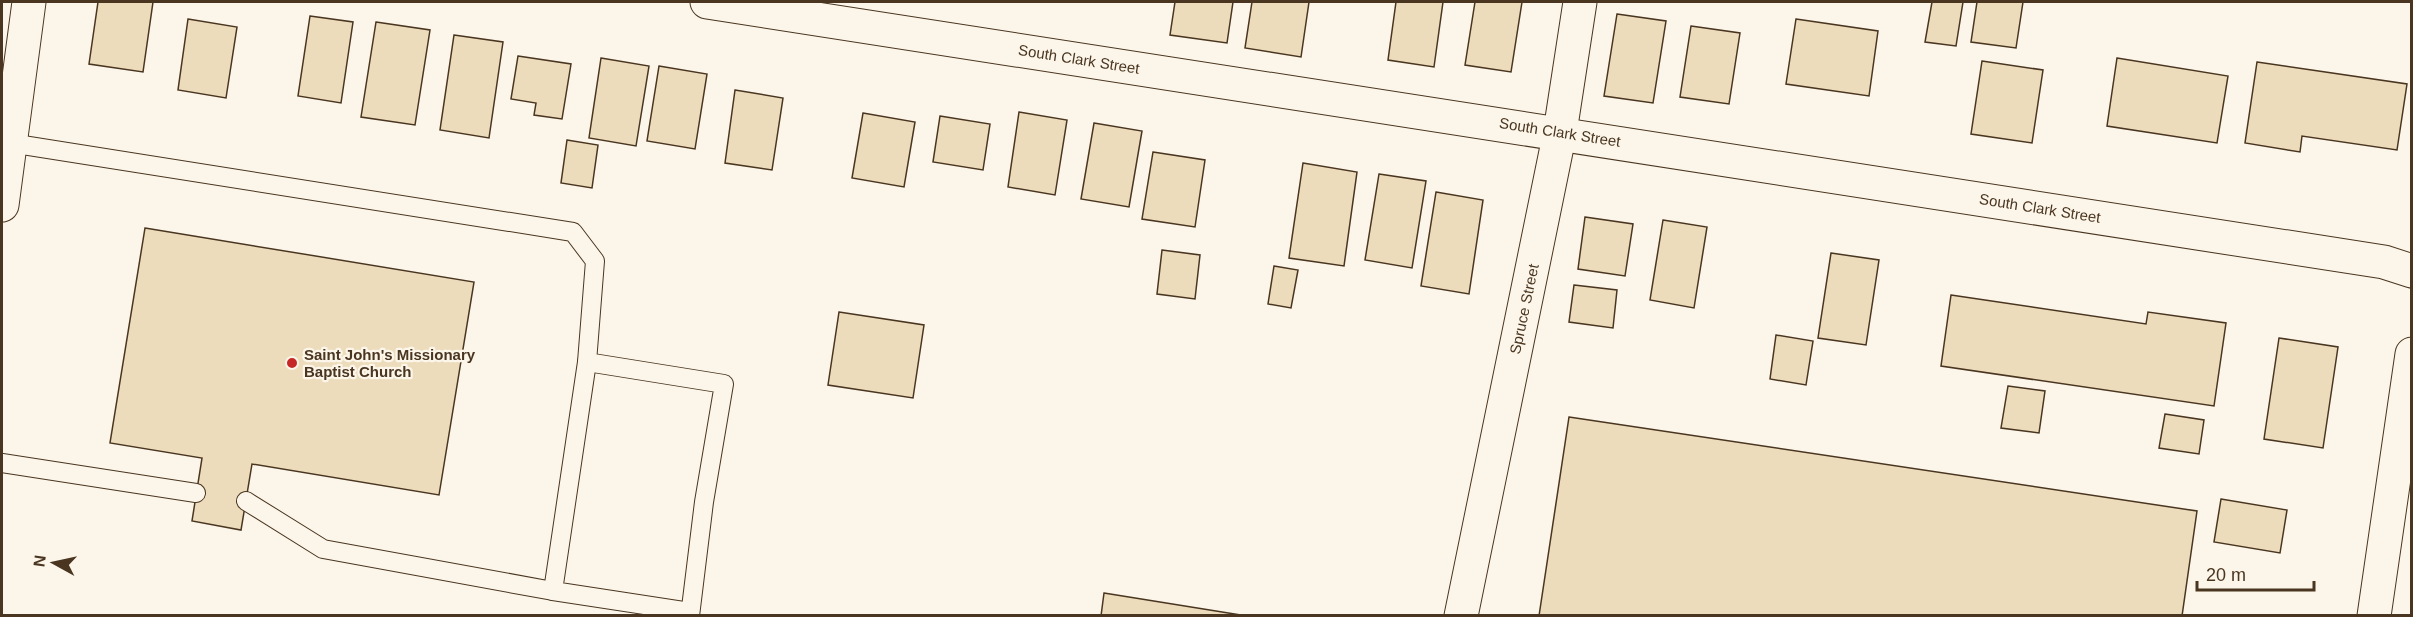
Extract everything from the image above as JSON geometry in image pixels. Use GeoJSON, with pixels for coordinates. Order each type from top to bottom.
{"type":"FeatureCollection","features":[{"type":"Feature","properties":{"kind":"street"},"geometry":{"type":"LineString","coordinates":[[2,205],[10,143],[12,42],[29,2]]}},
{"type":"Feature","properties":{"kind":"street","name":"South Clark Street"},"geometry":{"type":"LineString","coordinates":[[706,2],[1560,132],[2384,262],[2412,271]]}},
{"type":"Feature","properties":{"kind":"street","name":"Spruce Street"},"geometry":{"type":"LineString","coordinates":[[1461,615],[1560,132],[1580,2]]}},
{"type":"Feature","properties":{"kind":"street"},"geometry":{"type":"LineString","coordinates":[[2374,615],[2412,354]]}},
{"type":"Feature","properties":{"kind":"lane"},"geometry":{"type":"LineString","coordinates":[[10,143],[573,232],[595,261],[587,362],[553,591]]}},
{"type":"Feature","properties":{"kind":"lane"},"geometry":{"type":"LineString","coordinates":[[246,501],[323,549],[690,614],[704,502],[724,384],[587,362]]}},
{"type":"Feature","properties":{"kind":"lane"},"geometry":{"type":"LineString","coordinates":[[2,463],[196,493]]}},
{"type":"Feature","properties":{"kind":"building"},"geometry":{"type":"Polygon","coordinates":[[[98,2],[153,2],[143,72],[89,64],[98,2]]]}},
{"type":"Feature","properties":{"kind":"building"},"geometry":{"type":"Polygon","coordinates":[[[1175,2],[1233,2],[1227,43],[1170,35],[1175,2]]]}},
{"type":"Feature","properties":{"kind":"building"},"geometry":{"type":"Polygon","coordinates":[[[1252,2],[1309,2],[1301,57],[1245,48],[1252,2]]]}},
{"type":"Feature","properties":{"kind":"building"},"geometry":{"type":"Polygon","coordinates":[[[1396,2],[1443,2],[1434,67],[1388,60],[1396,2]]]}},
{"type":"Feature","properties":{"kind":"building"},"geometry":{"type":"Polygon","coordinates":[[[1475,2],[1522,2],[1511,72],[1465,65],[1475,2]]]}},
{"type":"Feature","properties":{"kind":"building"},"geometry":{"type":"Polygon","coordinates":[[[1932,2],[1963,2],[1956,46],[1925,42],[1932,2]]]}},
{"type":"Feature","properties":{"kind":"building"},"geometry":{"type":"Polygon","coordinates":[[[1977,2],[2023,2],[2016,48],[1971,42],[1977,2]]]}},
{"type":"Feature","properties":{"kind":"building"},"geometry":{"type":"Polygon","coordinates":[[[1617,14],[1666,21],[1653,103],[1604,96],[1617,14]]]}},
{"type":"Feature","properties":{"kind":"building"},"geometry":{"type":"Polygon","coordinates":[[[310,16],[353,22],[341,103],[298,96],[310,16]]]}},
{"type":"Feature","properties":{"kind":"building"},"geometry":{"type":"Polygon","coordinates":[[[188,19],[237,27],[226,98],[178,90],[188,19]]]}},
{"type":"Feature","properties":{"kind":"building"},"geometry":{"type":"Polygon","coordinates":[[[1796,19],[1878,31],[1869,96],[1786,84],[1796,19]]]}},
{"type":"Feature","properties":{"kind":"building"},"geometry":{"type":"Polygon","coordinates":[[[376,22],[430,30],[415,125],[361,117],[376,22]]]}},
{"type":"Feature","properties":{"kind":"building"},"geometry":{"type":"Polygon","coordinates":[[[1691,26],[1740,33],[1729,104],[1680,97],[1691,26]]]}},
{"type":"Feature","properties":{"kind":"building"},"geometry":{"type":"Polygon","coordinates":[[[454,35],[503,42],[489,138],[440,130],[454,35]]]}},
{"type":"Feature","properties":{"kind":"building"},"geometry":{"type":"Polygon","coordinates":[[[518,56],[571,64],[562,119],[534,115],[536,103],[511,99],[518,56]]]}},
{"type":"Feature","properties":{"kind":"building"},"geometry":{"type":"Polygon","coordinates":[[[601,58],[649,66],[636,146],[589,138],[601,58]]]}},
{"type":"Feature","properties":{"kind":"building"},"geometry":{"type":"Polygon","coordinates":[[[2117,58],[2228,76],[2217,143],[2107,126],[2117,58]]]}},
{"type":"Feature","properties":{"kind":"building"},"geometry":{"type":"Polygon","coordinates":[[[1982,61],[2043,70],[2032,143],[1971,134],[1982,61]]]}},
{"type":"Feature","properties":{"kind":"building"},"geometry":{"type":"Polygon","coordinates":[[[2257,62],[2407,84],[2397,150],[2302,136],[2300,152],[2245,143],[2257,62]]]}},
{"type":"Feature","properties":{"kind":"building"},"geometry":{"type":"Polygon","coordinates":[[[659,66],[707,74],[695,149],[647,141],[659,66]]]}},
{"type":"Feature","properties":{"kind":"building"},"geometry":{"type":"Polygon","coordinates":[[[735,90],[783,98],[772,170],[725,163],[735,90]]]}},
{"type":"Feature","properties":{"kind":"building"},"geometry":{"type":"Polygon","coordinates":[[[1019,112],[1067,120],[1055,195],[1008,187],[1019,112]]]}},
{"type":"Feature","properties":{"kind":"building"},"geometry":{"type":"Polygon","coordinates":[[[863,113],[915,122],[904,187],[852,178],[863,113]]]}},
{"type":"Feature","properties":{"kind":"building"},"geometry":{"type":"Polygon","coordinates":[[[940,116],[990,124],[983,170],[933,162],[940,116]]]}},
{"type":"Feature","properties":{"kind":"building"},"geometry":{"type":"Polygon","coordinates":[[[1094,123],[1142,131],[1129,207],[1081,199],[1094,123]]]}},
{"type":"Feature","properties":{"kind":"building"},"geometry":{"type":"Polygon","coordinates":[[[567,140],[598,145],[592,188],[561,183],[567,140]]]}},
{"type":"Feature","properties":{"kind":"building"},"geometry":{"type":"Polygon","coordinates":[[[1153,152],[1205,160],[1195,227],[1142,219],[1153,152]]]}},
{"type":"Feature","properties":{"kind":"building"},"geometry":{"type":"Polygon","coordinates":[[[1303,163],[1357,172],[1344,266],[1289,258],[1303,163]]]}},
{"type":"Feature","properties":{"kind":"building"},"geometry":{"type":"Polygon","coordinates":[[[1379,174],[1426,181],[1412,268],[1365,260],[1379,174]]]}},
{"type":"Feature","properties":{"kind":"building"},"geometry":{"type":"Polygon","coordinates":[[[1436,192],[1483,200],[1469,294],[1421,286],[1436,192]]]}},
{"type":"Feature","properties":{"kind":"building"},"geometry":{"type":"Polygon","coordinates":[[[1585,217],[1633,224],[1625,276],[1578,269],[1585,217]]]}},
{"type":"Feature","properties":{"kind":"building"},"geometry":{"type":"Polygon","coordinates":[[[1663,220],[1707,227],[1694,308],[1650,300],[1663,220]]]}},
{"type":"Feature","properties":{"kind":"building","name":"Saint John's Missionary Baptist Church"},"geometry":{"type":"Polygon","coordinates":[[[145,228],[474,282],[439,495],[252,464],[241,530],[192,521],[202,458],[110,443],[145,228]]]}},
{"type":"Feature","properties":{"kind":"building"},"geometry":{"type":"Polygon","coordinates":[[[1162,250],[1200,255],[1195,299],[1157,294],[1162,250]]]}},
{"type":"Feature","properties":{"kind":"building"},"geometry":{"type":"Polygon","coordinates":[[[1831,253],[1879,260],[1866,345],[1818,338],[1831,253]]]}},
{"type":"Feature","properties":{"kind":"building"},"geometry":{"type":"Polygon","coordinates":[[[1274,266],[1298,270],[1291,308],[1268,304],[1274,266]]]}},
{"type":"Feature","properties":{"kind":"building"},"geometry":{"type":"Polygon","coordinates":[[[1574,285],[1617,290],[1613,328],[1569,322],[1574,285]]]}},
{"type":"Feature","properties":{"kind":"building"},"geometry":{"type":"Polygon","coordinates":[[[1951,295],[2146,324],[2148,312],[2226,323],[2214,406],[1941,366],[1951,295]]]}},
{"type":"Feature","properties":{"kind":"building"},"geometry":{"type":"Polygon","coordinates":[[[839,312],[924,325],[913,398],[828,385],[839,312]]]}},
{"type":"Feature","properties":{"kind":"building"},"geometry":{"type":"Polygon","coordinates":[[[1776,335],[1813,341],[1806,385],[1770,379],[1776,335]]]}},
{"type":"Feature","properties":{"kind":"building"},"geometry":{"type":"Polygon","coordinates":[[[2279,338],[2338,347],[2323,448],[2264,439],[2279,338]]]}},
{"type":"Feature","properties":{"kind":"building"},"geometry":{"type":"Polygon","coordinates":[[[2008,386],[2045,391],[2039,433],[2001,428],[2008,386]]]}},
{"type":"Feature","properties":{"kind":"building"},"geometry":{"type":"Polygon","coordinates":[[[2165,414],[2204,420],[2199,454],[2159,448],[2165,414]]]}},
{"type":"Feature","properties":{"kind":"building"},"geometry":{"type":"Polygon","coordinates":[[[1569,417],[2197,511],[2182,616],[1539,616],[1569,417]]]}},
{"type":"Feature","properties":{"kind":"building"},"geometry":{"type":"Polygon","coordinates":[[[2221,499],[2287,510],[2280,553],[2214,542],[2221,499]]]}},
{"type":"Feature","properties":{"kind":"building"},"geometry":{"type":"Polygon","coordinates":[[[1104,593],[1247,616],[1101,616],[1104,593]]]}},
{"type":"Feature","properties":{"kind":"place","name":"Saint John's Missionary Baptist Church"},"geometry":{"type":"Point","coordinates":[292,363]}}]}
